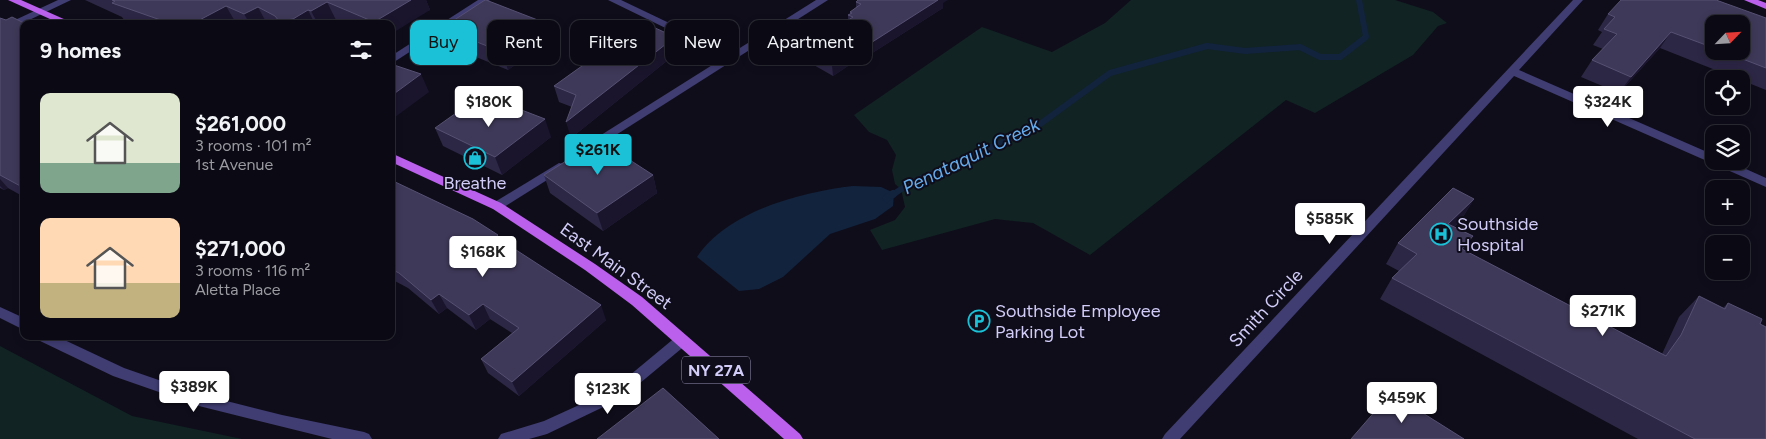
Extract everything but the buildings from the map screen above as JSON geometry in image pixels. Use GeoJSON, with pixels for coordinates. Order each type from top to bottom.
{"type":"FeatureCollection","features":[{"type":"Feature","properties":{"kind":"main road"},"geometry":{"type":"LineString","coordinates":[[13,0],[60,20]]}},
{"type":"Feature","properties":{"kind":"main road"},"geometry":{"type":"LineString","coordinates":[[1750,0],[1766,6]]}},
{"type":"Feature","properties":{"kind":"main road","name":"East Main Street"},"geometry":{"type":"LineString","coordinates":[[395,159],[497,206],[590,267],[637,301],[795,439]]}},
{"type":"Feature","properties":{"kind":"street"},"geometry":{"type":"LineString","coordinates":[[23,20],[66,0]]}},
{"type":"Feature","properties":{"kind":"street"},"geometry":{"type":"LineString","coordinates":[[395,58],[485,0]]}},
{"type":"Feature","properties":{"kind":"street"},"geometry":{"type":"LineString","coordinates":[[613,0],[665,25]]}},
{"type":"Feature","properties":{"kind":"street"},"geometry":{"type":"LineString","coordinates":[[739,53],[823,0]]}},
{"type":"Feature","properties":{"kind":"street","name":"Smith Circle"},"geometry":{"type":"LineString","coordinates":[[1170,439],[1578,0]]}},
{"type":"Feature","properties":{"kind":"street"},"geometry":{"type":"LineString","coordinates":[[0,31],[20,22]]}},
{"type":"Feature","properties":{"kind":"street"},"geometry":{"type":"LineString","coordinates":[[497,206],[720,65]]}},
{"type":"Feature","properties":{"kind":"street"},"geometry":{"type":"LineString","coordinates":[[1512,71],[1705,157]]}},
{"type":"Feature","properties":{"kind":"street"},"geometry":{"type":"LineString","coordinates":[[1736,170],[1766,183]]}},
{"type":"Feature","properties":{"kind":"street"},"geometry":{"type":"LineString","coordinates":[[0,312],[20,323]]}},
{"type":"Feature","properties":{"kind":"street"},"geometry":{"type":"LineString","coordinates":[[50,340],[76,355],[171,391],[211,403],[364,439]]}},
{"type":"Feature","properties":{"kind":"street"},"geometry":{"type":"LineString","coordinates":[[506,439],[547,427],[617,394],[682,340]]}},
{"type":"Feature","properties":{"kind":"shaded area"},"geometry":{"type":"Polygon","coordinates":[[[1131,0],[1395,0],[1433,12],[1447,23],[1438,26],[1413,55],[1315,113],[1286,100],[1090,255],[1033,223],[995,219],[882,250],[870,230],[895,220],[905,207],[901,189],[895,184],[892,170],[896,155],[887,140],[869,132],[854,115],[982,27],[1052,52],[1105,23],[1131,0]]]}},
{"type":"Feature","properties":{"kind":"shaded area"},"geometry":{"type":"Polygon","coordinates":[[[0,346],[132,416],[242,439],[0,439],[0,346]]]}},
{"type":"Feature","properties":{"kind":"water"},"geometry":{"type":"Polygon","coordinates":[[[853,186],[881,187],[894,193],[893,206],[875,219],[830,234],[783,277],[759,289],[739,291],[697,257],[710,241],[727,227],[767,206],[811,193],[853,186]]]}},
{"type":"Feature","properties":{"kind":"waterway","name":"Penataquit Creek"},"geometry":{"type":"LineString","coordinates":[[891,196],[910,183],[1036,127],[1110,73],[1207,46],[1245,51],[1300,47],[1320,57],[1340,57],[1366,37],[1359,0]]}},
{"type":"Feature","properties":{"kind":"waterway","name":"Penataquit Creek"},"geometry":{"type":"LineString","coordinates":[[887,198],[893,194]]}},
{"type":"Feature","properties":{"kind":"place","name":"Breathe"},"geometry":{"type":"Point","coordinates":[475,158]}},
{"type":"Feature","properties":{"kind":"place","name":"Southside Hospital"},"geometry":{"type":"Point","coordinates":[1441,234]}},
{"type":"Feature","properties":{"kind":"place","name":"Southside Employee Parking Lot"},"geometry":{"type":"Point","coordinates":[979,321]}}]}
